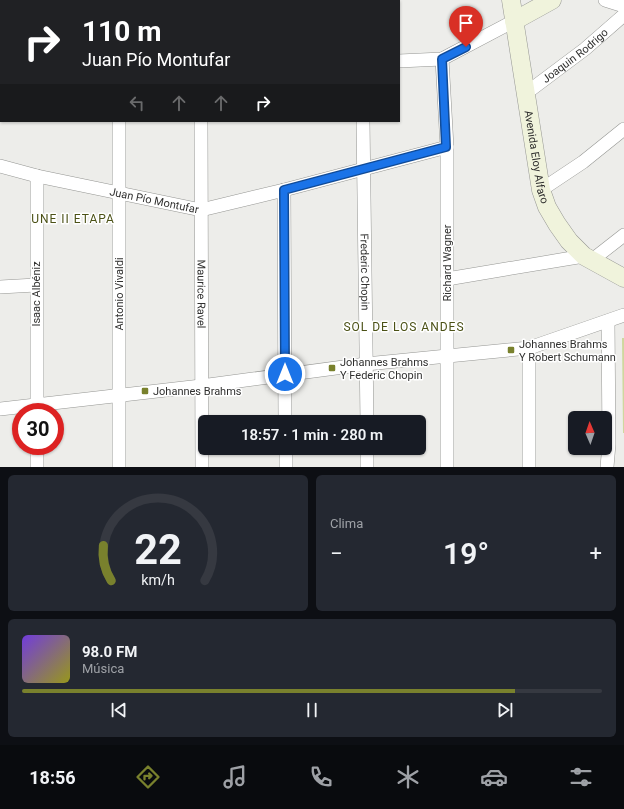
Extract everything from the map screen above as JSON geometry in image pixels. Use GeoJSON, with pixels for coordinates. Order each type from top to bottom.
{"type":"FeatureCollection","features":[{"type":"Feature","properties":{"kind":"street","name":"Avenida Eloy Alfaro"},"geometry":{"type":"LineString","coordinates":[[511,0],[541,190],[548,208],[557,224],[570,241],[588,258],[624,278]]}},
{"type":"Feature","properties":{"kind":"street"},"geometry":{"type":"LineString","coordinates":[[400,61],[442,59],[552,0]]}},
{"type":"Feature","properties":{"kind":"street"},"geometry":{"type":"LineString","coordinates":[[605,0],[624,6]]}},
{"type":"Feature","properties":{"kind":"street","name":"Joaquin Rodrigo"},"geometry":{"type":"LineString","coordinates":[[525,94],[585,49],[624,15]]}},
{"type":"Feature","properties":{"kind":"street","name":"Richard Wagner"},"geometry":{"type":"LineString","coordinates":[[442,59],[446,147],[447,467]]}},
{"type":"Feature","properties":{"kind":"street","name":"Antonio Vivaldi"},"geometry":{"type":"LineString","coordinates":[[119,122],[119,467]]}},
{"type":"Feature","properties":{"kind":"street","name":"Maurice Ravel"},"geometry":{"type":"LineString","coordinates":[[201,122],[202,467]]}},
{"type":"Feature","properties":{"kind":"street","name":"Frederic Chopin"},"geometry":{"type":"LineString","coordinates":[[363,122],[366,415]]}},
{"type":"Feature","properties":{"kind":"street"},"geometry":{"type":"LineString","coordinates":[[541,190],[583,162],[624,129]]}},
{"type":"Feature","properties":{"kind":"street","name":"Juan Pío Montufar"},"geometry":{"type":"LineString","coordinates":[[0,166],[37,176],[201,210],[284,190],[446,147]]}},
{"type":"Feature","properties":{"kind":"street","name":"Isaac Albéniz"},"geometry":{"type":"LineString","coordinates":[[37,176],[37,403]]}},
{"type":"Feature","properties":{"kind":"street"},"geometry":{"type":"LineString","coordinates":[[284,190],[285,415]]}},
{"type":"Feature","properties":{"kind":"street"},"geometry":{"type":"LineString","coordinates":[[447,279],[588,258],[624,235]]}},
{"type":"Feature","properties":{"kind":"street"},"geometry":{"type":"LineString","coordinates":[[0,287],[36,285]]}},
{"type":"Feature","properties":{"kind":"street"},"geometry":{"type":"LineString","coordinates":[[64,404],[119,395],[201,386],[366,364],[529,348],[624,315]]}},
{"type":"Feature","properties":{"kind":"street"},"geometry":{"type":"LineString","coordinates":[[606,467],[609,444],[608,321]]}},
{"type":"Feature","properties":{"kind":"street"},"geometry":{"type":"LineString","coordinates":[[529,348],[529,467]]}},
{"type":"Feature","properties":{"kind":"street"},"geometry":{"type":"LineString","coordinates":[[0,409],[12,409]]}},
{"type":"Feature","properties":{"kind":"street"},"geometry":{"type":"LineString","coordinates":[[37,455],[37,467]]}},
{"type":"Feature","properties":{"kind":"street"},"geometry":{"type":"LineString","coordinates":[[286,455],[286,467]]}},
{"type":"Feature","properties":{"kind":"street"},"geometry":{"type":"LineString","coordinates":[[367,455],[367,467]]}},
{"type":"Feature","properties":{"kind":"green space"},"geometry":{"type":"Polygon","coordinates":[[[622,338],[624,338],[624,433],[623,433],[622,338]]]}},
{"type":"Feature","properties":{"kind":"place","name":"Johannes Brahms Y Robert Schumann"},"geometry":{"type":"Point","coordinates":[511,350]}},
{"type":"Feature","properties":{"kind":"place","name":"Johannes Brahms Y Federic Chopin"},"geometry":{"type":"Point","coordinates":[332,368]}},
{"type":"Feature","properties":{"kind":"place","name":"Johannes Brahms"},"geometry":{"type":"Point","coordinates":[145,391]}},
{"type":"Feature","properties":{"kind":"district","name":"UNE II ETAPA"},"geometry":{"type":"Point","coordinates":[73,219]}},
{"type":"Feature","properties":{"kind":"district","name":"SOL DE LOS ANDES"},"geometry":{"type":"Point","coordinates":[404,327]}},
{"type":"Feature","properties":{"kind":"route"},"geometry":{"type":"LineString","coordinates":[[285,374],[284,190],[446,147],[442,59],[466,47]]}}]}
